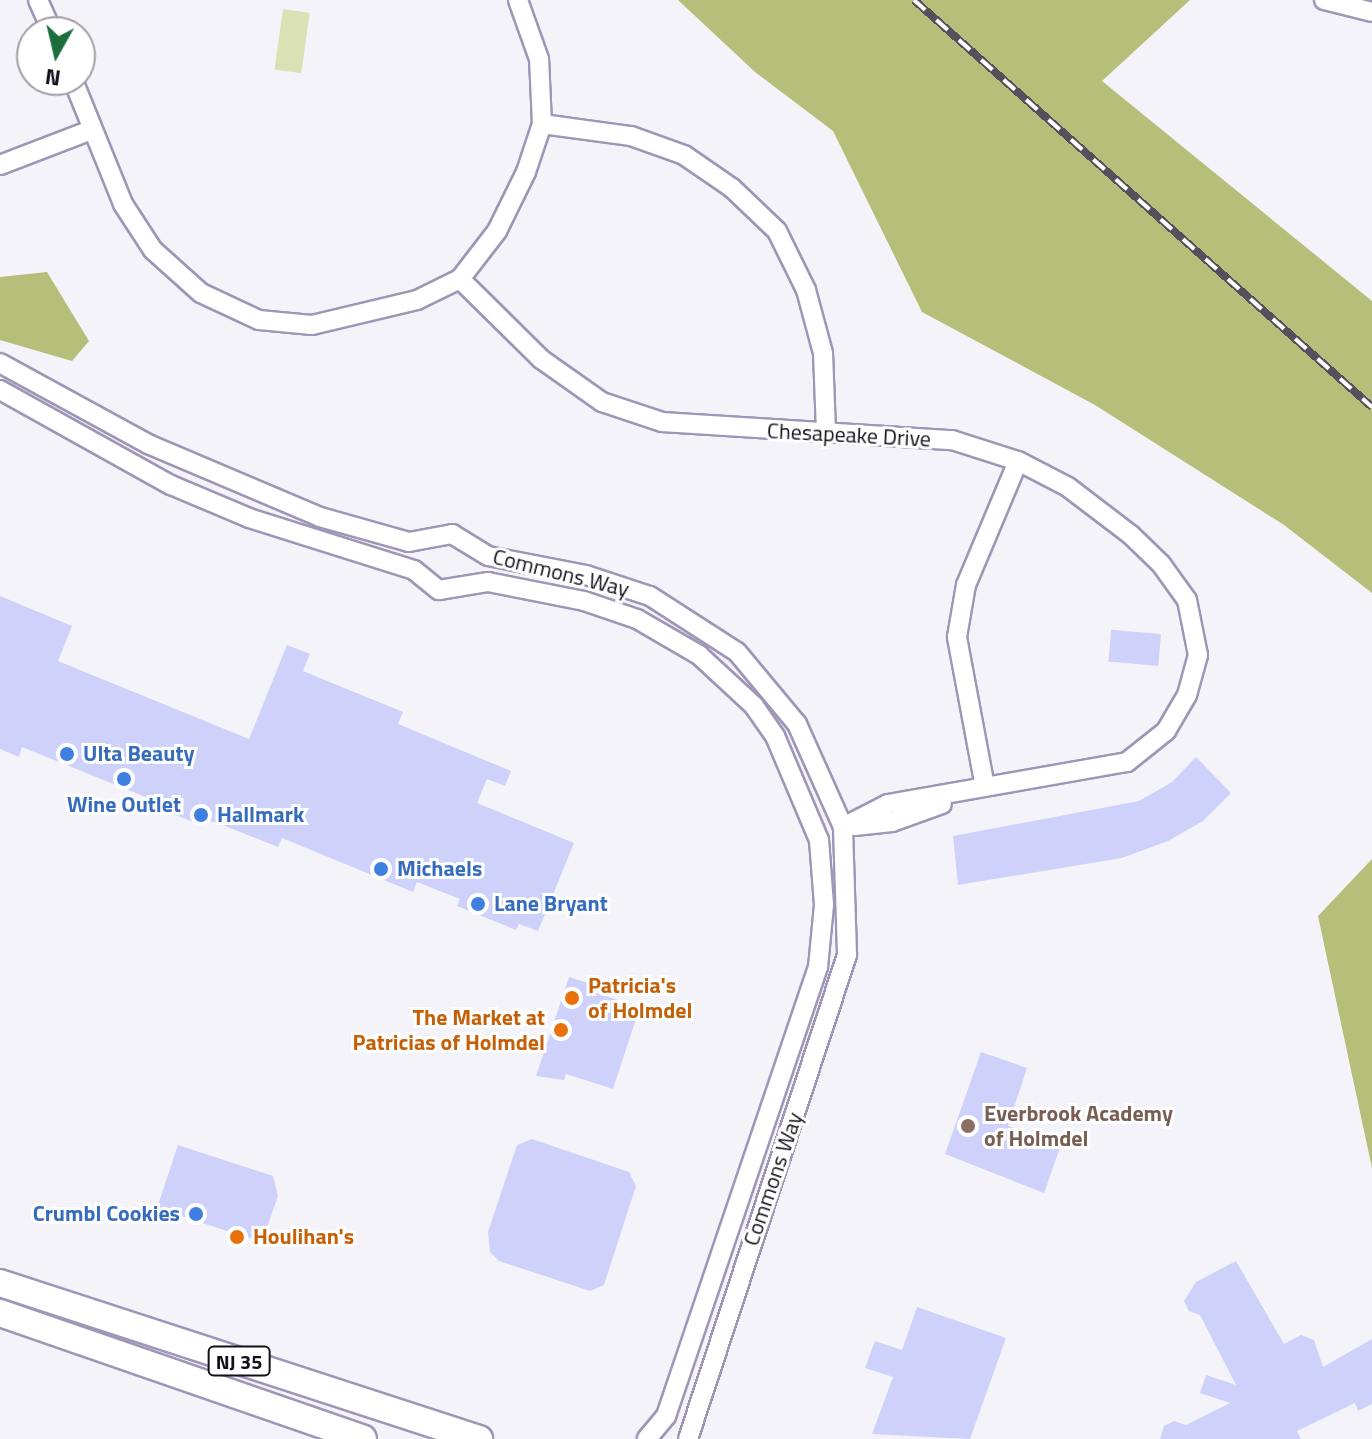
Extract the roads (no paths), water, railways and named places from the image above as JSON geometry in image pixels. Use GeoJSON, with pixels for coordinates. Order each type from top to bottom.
{"type":"FeatureCollection","features":[{"type":"Feature","properties":{"kind":"highway","name":"NJ 35"},"geometry":{"type":"LineString","coordinates":[[0,1283],[479,1439]]}},
{"type":"Feature","properties":{"kind":"highway","name":"NJ 35"},"geometry":{"type":"LineString","coordinates":[[0,1313],[363,1439]]}},
{"type":"Feature","properties":{"kind":"street"},"geometry":{"type":"LineString","coordinates":[[79,96],[123,204],[153,250],[201,293],[259,320],[312,325],[381,311],[460,279],[497,231],[542,124],[539,59],[518,0]]}},
{"type":"Feature","properties":{"kind":"street"},"geometry":{"type":"LineString","coordinates":[[1324,0],[1372,12]]}},
{"type":"Feature","properties":{"kind":"street"},"geometry":{"type":"LineString","coordinates":[[542,124],[631,136],[684,155],[732,188],[777,231],[806,290],[823,353],[826,432]]}},
{"type":"Feature","properties":{"kind":"street"},"geometry":{"type":"LineString","coordinates":[[0,165],[91,130]]}},
{"type":"Feature","properties":{"kind":"street","name":"Chesapeake Drive"},"geometry":{"type":"LineString","coordinates":[[460,279],[541,359],[602,402],[662,422],[952,440],[1018,461],[1068,487],[1161,564],[1187,600],[1198,655],[1187,695],[1166,731],[1127,762],[1088,773],[985,787],[892,822],[843,827],[817,835]]}},
{"type":"Feature","properties":{"kind":"street","name":"Commons Way"},"geometry":{"type":"LineString","coordinates":[[0,363],[148,444],[266,497],[409,542],[452,534],[488,556],[615,583],[684,613],[737,652],[782,702],[818,763],[843,827],[848,925],[841,985],[688,1439]]}},
{"type":"Feature","properties":{"kind":"street","name":"Commons Way"},"geometry":{"type":"LineString","coordinates":[[0,390],[171,485],[249,518],[414,570],[439,590],[483,581],[570,598],[669,635],[699,655],[754,706],[790,766],[817,835],[824,905],[810,993],[666,1416],[647,1439]]}},
{"type":"Feature","properties":{"kind":"street"},"geometry":{"type":"LineString","coordinates":[[985,787],[957,637],[966,585],[1018,461]]}},
{"type":"Feature","properties":{"kind":"railway"},"geometry":{"type":"LineString","coordinates":[[914,0],[1372,407]]}},
{"type":"Feature","properties":{"kind":"place","name":"Ulta Beauty"},"geometry":{"type":"Point","coordinates":[67,754]}},
{"type":"Feature","properties":{"kind":"place","name":"Wine Outlet"},"geometry":{"type":"Point","coordinates":[124,779]}},
{"type":"Feature","properties":{"kind":"place","name":"Hallmark"},"geometry":{"type":"Point","coordinates":[201,815]}},
{"type":"Feature","properties":{"kind":"place","name":"Michaels"},"geometry":{"type":"Point","coordinates":[381,869]}},
{"type":"Feature","properties":{"kind":"place","name":"Lane Bryant"},"geometry":{"type":"Point","coordinates":[478,904]}},
{"type":"Feature","properties":{"kind":"place","name":"Patricia's of Holmdel"},"geometry":{"type":"Point","coordinates":[572,998]}},
{"type":"Feature","properties":{"kind":"place","name":"The Market at Patricias of Holmdel"},"geometry":{"type":"Point","coordinates":[561,1030]}},
{"type":"Feature","properties":{"kind":"place","name":"Everbrook Academy of Holmdel"},"geometry":{"type":"Point","coordinates":[968,1126]}},
{"type":"Feature","properties":{"kind":"place","name":"Crumbl Cookies"},"geometry":{"type":"Point","coordinates":[196,1214]}},
{"type":"Feature","properties":{"kind":"place","name":"Houlihan's"},"geometry":{"type":"Point","coordinates":[237,1237]}}]}
